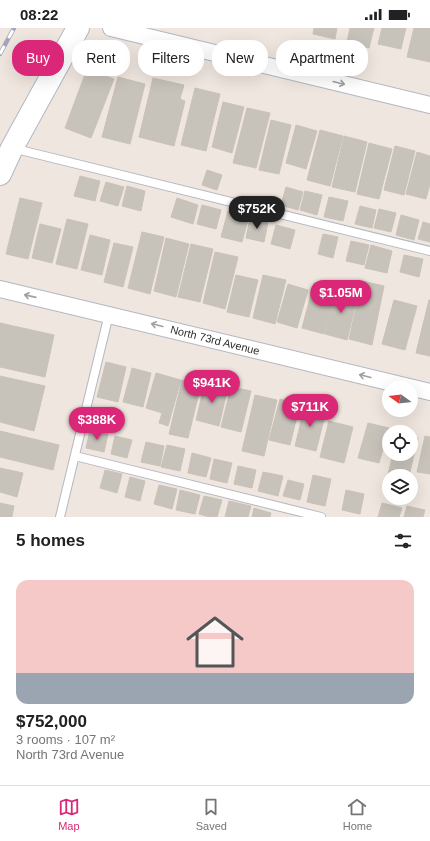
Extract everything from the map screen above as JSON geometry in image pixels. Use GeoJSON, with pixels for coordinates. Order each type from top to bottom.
{"type":"FeatureCollection","features":[{"type":"Feature","properties":{"kind":"street"},"geometry":{"type":"LineString","coordinates":[[0,174],[12,148],[78,28]]}},
{"type":"Feature","properties":{"kind":"street"},"geometry":{"type":"LineString","coordinates":[[111,28],[430,105]]}},
{"type":"Feature","properties":{"kind":"street","name":"North 73rd Avenue"},"geometry":{"type":"LineString","coordinates":[[0,288],[430,392]]}},
{"type":"Feature","properties":{"kind":"lane"},"geometry":{"type":"LineString","coordinates":[[12,148],[430,251]]}},
{"type":"Feature","properties":{"kind":"lane"},"geometry":{"type":"LineString","coordinates":[[60,517],[109,314]]}},
{"type":"Feature","properties":{"kind":"lane"},"geometry":{"type":"LineString","coordinates":[[75,456],[321,517]]}},
{"type":"Feature","properties":{"kind":"building"},"geometry":{"type":"Polygon","coordinates":[[[314,28],[337,28],[335,39],[313,34],[314,28]]]}},
{"type":"Feature","properties":{"kind":"building"},"geometry":{"type":"Polygon","coordinates":[[[350,28],[374,28],[369,48],[368,40],[347,40],[350,28]]]}},
{"type":"Feature","properties":{"kind":"building"},"geometry":{"type":"Polygon","coordinates":[[[382,28],[406,28],[401,49],[378,44],[382,28]]]}},
{"type":"Feature","properties":{"kind":"building"},"geometry":{"type":"Polygon","coordinates":[[[414,28],[430,28],[430,62],[407,57],[414,28]]]}},
{"type":"Feature","properties":{"kind":"building"},"geometry":{"type":"Polygon","coordinates":[[[84,76],[106,76],[114,79],[91,138],[65,128],[84,76]]]}},
{"type":"Feature","properties":{"kind":"building"},"geometry":{"type":"Polygon","coordinates":[[[118,77],[145,84],[130,144],[102,137],[118,77]]]}},
{"type":"Feature","properties":{"kind":"building"},"geometry":{"type":"Polygon","coordinates":[[[153,78],[184,85],[180,99],[185,101],[174,146],[139,137],[153,78]]]}},
{"type":"Feature","properties":{"kind":"building"},"geometry":{"type":"Polygon","coordinates":[[[195,88],[220,94],[206,151],[181,145],[195,88]]]}},
{"type":"Feature","properties":{"kind":"building"},"geometry":{"type":"Polygon","coordinates":[[[223,102],[244,107],[232,153],[212,147],[223,102]]]}},
{"type":"Feature","properties":{"kind":"building"},"geometry":{"type":"Polygon","coordinates":[[[247,108],[270,113],[256,168],[233,163],[247,108]]]}},
{"type":"Feature","properties":{"kind":"building"},"geometry":{"type":"Polygon","coordinates":[[[271,120],[291,125],[279,174],[259,170],[271,120]]]}},
{"type":"Feature","properties":{"kind":"building"},"geometry":{"type":"Polygon","coordinates":[[[296,125],[317,131],[306,169],[286,163],[296,125]]]}},
{"type":"Feature","properties":{"kind":"building"},"geometry":{"type":"Polygon","coordinates":[[[320,130],[343,136],[330,186],[307,180],[320,130]]]}},
{"type":"Feature","properties":{"kind":"building"},"geometry":{"type":"Polygon","coordinates":[[[344,136],[367,142],[355,192],[332,187],[344,136]]]}},
{"type":"Feature","properties":{"kind":"building"},"geometry":{"type":"Polygon","coordinates":[[[369,143],[392,149],[379,199],[357,194],[369,143]]]}},
{"type":"Feature","properties":{"kind":"building"},"geometry":{"type":"Polygon","coordinates":[[[395,146],[415,151],[404,195],[384,190],[395,146]]]}},
{"type":"Feature","properties":{"kind":"building"},"geometry":{"type":"Polygon","coordinates":[[[417,152],[430,156],[430,184],[426,199],[406,194],[417,152]]]}},
{"type":"Feature","properties":{"kind":"building"},"geometry":{"type":"Polygon","coordinates":[[[207,170],[222,175],[217,190],[202,185],[207,170]]]}},
{"type":"Feature","properties":{"kind":"building"},"geometry":{"type":"Polygon","coordinates":[[[80,176],[100,181],[95,201],[74,196],[80,176]]]}},
{"type":"Feature","properties":{"kind":"building"},"geometry":{"type":"Polygon","coordinates":[[[106,182],[124,187],[118,206],[100,201],[106,182]]]}},
{"type":"Feature","properties":{"kind":"building"},"geometry":{"type":"Polygon","coordinates":[[[127,186],[145,191],[141,211],[122,206],[127,186]]]}},
{"type":"Feature","properties":{"kind":"building"},"geometry":{"type":"Polygon","coordinates":[[[286,187],[303,192],[298,210],[281,205],[286,187]]]}},
{"type":"Feature","properties":{"kind":"building"},"geometry":{"type":"Polygon","coordinates":[[[305,191],[322,195],[317,215],[300,210],[305,191]]]}},
{"type":"Feature","properties":{"kind":"building"},"geometry":{"type":"Polygon","coordinates":[[[329,197],[348,201],[343,221],[324,217],[329,197]]]}},
{"type":"Feature","properties":{"kind":"building"},"geometry":{"type":"Polygon","coordinates":[[[20,198],[42,203],[28,259],[6,254],[20,198]]]}},
{"type":"Feature","properties":{"kind":"building"},"geometry":{"type":"Polygon","coordinates":[[[177,198],[198,205],[193,224],[171,217],[177,198]]]}},
{"type":"Feature","properties":{"kind":"building"},"geometry":{"type":"Polygon","coordinates":[[[202,205],[221,210],[216,229],[197,224],[202,205]]]}},
{"type":"Feature","properties":{"kind":"building"},"geometry":{"type":"Polygon","coordinates":[[[360,206],[376,210],[372,228],[355,224],[360,206]]]}},
{"type":"Feature","properties":{"kind":"building"},"geometry":{"type":"Polygon","coordinates":[[[379,209],[396,213],[391,232],[374,228],[379,209]]]}},
{"type":"Feature","properties":{"kind":"building"},"geometry":{"type":"Polygon","coordinates":[[[228,211],[249,216],[242,242],[221,237],[228,211]]]}},
{"type":"Feature","properties":{"kind":"building"},"geometry":{"type":"Polygon","coordinates":[[[401,215],[419,220],[414,240],[396,235],[401,215]]]}},
{"type":"Feature","properties":{"kind":"building"},"geometry":{"type":"Polygon","coordinates":[[[250,218],[268,222],[264,242],[246,238],[250,218]]]}},
{"type":"Feature","properties":{"kind":"building"},"geometry":{"type":"Polygon","coordinates":[[[67,219],[88,224],[77,269],[56,264],[67,219]]]}},
{"type":"Feature","properties":{"kind":"building"},"geometry":{"type":"Polygon","coordinates":[[[423,222],[430,224],[430,242],[418,239],[423,222]]]}},
{"type":"Feature","properties":{"kind":"building"},"geometry":{"type":"Polygon","coordinates":[[[40,224],[61,229],[52,263],[32,258],[40,224]]]}},
{"type":"Feature","properties":{"kind":"building"},"geometry":{"type":"Polygon","coordinates":[[[276,225],[295,230],[290,249],[271,244],[276,225]]]}},
{"type":"Feature","properties":{"kind":"building"},"geometry":{"type":"Polygon","coordinates":[[[142,232],[164,237],[150,294],[128,288],[142,232]]]}},
{"type":"Feature","properties":{"kind":"building"},"geometry":{"type":"Polygon","coordinates":[[[323,234],[338,237],[333,258],[318,254],[323,234]]]}},
{"type":"Feature","properties":{"kind":"building"},"geometry":{"type":"Polygon","coordinates":[[[90,235],[110,240],[102,275],[81,270],[90,235]]]}},
{"type":"Feature","properties":{"kind":"building"},"geometry":{"type":"Polygon","coordinates":[[[166,238],[189,244],[176,297],[154,291],[166,238]]]}},
{"type":"Feature","properties":{"kind":"building"},"geometry":{"type":"Polygon","coordinates":[[[351,241],[369,245],[364,265],[346,261],[351,241]]]}},
{"type":"Feature","properties":{"kind":"building"},"geometry":{"type":"Polygon","coordinates":[[[114,243],[133,247],[123,287],[104,282],[114,243]]]}},
{"type":"Feature","properties":{"kind":"building"},"geometry":{"type":"Polygon","coordinates":[[[191,244],[213,249],[200,302],[178,297],[191,244]]]}},
{"type":"Feature","properties":{"kind":"building"},"geometry":{"type":"Polygon","coordinates":[[[371,245],[392,251],[387,273],[365,268],[371,245]]]}},
{"type":"Feature","properties":{"kind":"building"},"geometry":{"type":"Polygon","coordinates":[[[215,252],[238,257],[225,309],[203,303],[215,252]]]}},
{"type":"Feature","properties":{"kind":"building"},"geometry":{"type":"Polygon","coordinates":[[[404,255],[423,259],[419,277],[400,272],[404,255]]]}},
{"type":"Feature","properties":{"kind":"building"},"geometry":{"type":"Polygon","coordinates":[[[236,275],[258,280],[249,317],[227,312],[236,275]]]}},
{"type":"Feature","properties":{"kind":"building"},"geometry":{"type":"Polygon","coordinates":[[[263,275],[286,280],[275,324],[253,318],[263,275]]]}},
{"type":"Feature","properties":{"kind":"building"},"geometry":{"type":"Polygon","coordinates":[[[362,281],[384,286],[372,345],[349,339],[362,281]]]}},
{"type":"Feature","properties":{"kind":"building"},"geometry":{"type":"Polygon","coordinates":[[[314,283],[326,286],[326,288],[331,290],[330,295],[333,296],[324,334],[302,328],[314,283]]]}},
{"type":"Feature","properties":{"kind":"building"},"geometry":{"type":"Polygon","coordinates":[[[288,284],[308,290],[297,328],[277,322],[288,284]]]}},
{"type":"Feature","properties":{"kind":"building"},"geometry":{"type":"Polygon","coordinates":[[[337,288],[357,292],[354,302],[356,303],[347,340],[325,334],[333,297],[335,297],[337,288]]]}},
{"type":"Feature","properties":{"kind":"building"},"geometry":{"type":"Polygon","coordinates":[[[394,300],[417,306],[405,350],[382,344],[394,300]]]}},
{"type":"Feature","properties":{"kind":"building"},"geometry":{"type":"Polygon","coordinates":[[[430,300],[430,356],[416,353],[430,300]]]}},
{"type":"Feature","properties":{"kind":"building"},"geometry":{"type":"Polygon","coordinates":[[[0,323],[54,335],[45,377],[0,367],[0,323]]]}},
{"type":"Feature","properties":{"kind":"building"},"geometry":{"type":"Polygon","coordinates":[[[106,362],[126,367],[118,402],[97,397],[106,362]]]}},
{"type":"Feature","properties":{"kind":"building"},"geometry":{"type":"Polygon","coordinates":[[[132,368],[151,373],[143,407],[123,402],[132,368]]]}},
{"type":"Feature","properties":{"kind":"building"},"geometry":{"type":"Polygon","coordinates":[[[156,373],[181,380],[168,426],[159,423],[162,413],[146,408],[156,373]]]}},
{"type":"Feature","properties":{"kind":"building"},"geometry":{"type":"Polygon","coordinates":[[[0,376],[45,386],[34,431],[0,422],[0,376]]]}},
{"type":"Feature","properties":{"kind":"building"},"geometry":{"type":"Polygon","coordinates":[[[182,380],[201,385],[188,438],[169,434],[182,380]]]}},
{"type":"Feature","properties":{"kind":"building"},"geometry":{"type":"Polygon","coordinates":[[[205,382],[228,387],[219,426],[196,420],[205,382]]]}},
{"type":"Feature","properties":{"kind":"building"},"geometry":{"type":"Polygon","coordinates":[[[231,387],[251,391],[241,432],[221,427],[231,387]]]}},
{"type":"Feature","properties":{"kind":"building"},"geometry":{"type":"Polygon","coordinates":[[[255,395],[277,400],[264,456],[242,451],[255,395]]]}},
{"type":"Feature","properties":{"kind":"building"},"geometry":{"type":"Polygon","coordinates":[[[280,399],[300,404],[290,445],[269,440],[280,399]]]}},
{"type":"Feature","properties":{"kind":"building"},"geometry":{"type":"Polygon","coordinates":[[[305,405],[326,411],[316,451],[295,446],[305,405]]]}},
{"type":"Feature","properties":{"kind":"building"},"geometry":{"type":"Polygon","coordinates":[[[329,421],[353,427],[344,463],[320,457],[329,421]]]}},
{"type":"Feature","properties":{"kind":"building"},"geometry":{"type":"Polygon","coordinates":[[[368,423],[382,426],[382,452],[379,463],[358,458],[368,423]]]}},
{"type":"Feature","properties":{"kind":"building"},"geometry":{"type":"Polygon","coordinates":[[[90,430],[108,434],[104,452],[86,448],[90,430]]]}},
{"type":"Feature","properties":{"kind":"building"},"geometry":{"type":"Polygon","coordinates":[[[0,431],[59,445],[53,470],[0,457],[0,431]]]}},
{"type":"Feature","properties":{"kind":"building"},"geometry":{"type":"Polygon","coordinates":[[[115,436],[132,440],[127,458],[111,454],[115,436]]]}},
{"type":"Feature","properties":{"kind":"building"},"geometry":{"type":"Polygon","coordinates":[[[425,436],[430,437],[430,474],[418,472],[425,436]]]}},
{"type":"Feature","properties":{"kind":"building"},"geometry":{"type":"Polygon","coordinates":[[[146,442],[164,446],[160,466],[141,462],[146,442]]]}},
{"type":"Feature","properties":{"kind":"building"},"geometry":{"type":"Polygon","coordinates":[[[167,445],[185,449],[180,471],[161,467],[167,445]]]}},
{"type":"Feature","properties":{"kind":"building"},"geometry":{"type":"Polygon","coordinates":[[[192,453],[211,458],[206,477],[188,473],[192,453]]]}},
{"type":"Feature","properties":{"kind":"building"},"geometry":{"type":"Polygon","coordinates":[[[214,459],[232,463],[227,483],[210,479],[214,459]]]}},
{"type":"Feature","properties":{"kind":"building"},"geometry":{"type":"Polygon","coordinates":[[[391,461],[413,461],[411,469],[389,469],[391,461]]]}},
{"type":"Feature","properties":{"kind":"building"},"geometry":{"type":"Polygon","coordinates":[[[238,466],[256,470],[252,488],[234,484],[238,466]]]}},
{"type":"Feature","properties":{"kind":"building"},"geometry":{"type":"Polygon","coordinates":[[[0,468],[23,473],[17,497],[0,492],[0,468]]]}},
{"type":"Feature","properties":{"kind":"building"},"geometry":{"type":"Polygon","coordinates":[[[105,470],[122,474],[117,493],[100,488],[105,470]]]}},
{"type":"Feature","properties":{"kind":"building"},"geometry":{"type":"Polygon","coordinates":[[[263,472],[283,476],[278,496],[258,491],[263,472]]]}},
{"type":"Feature","properties":{"kind":"building"},"geometry":{"type":"Polygon","coordinates":[[[313,475],[331,479],[325,506],[307,502],[313,475]]]}},
{"type":"Feature","properties":{"kind":"building"},"geometry":{"type":"Polygon","coordinates":[[[130,477],[145,481],[140,501],[125,497],[130,477]]]}},
{"type":"Feature","properties":{"kind":"building"},"geometry":{"type":"Polygon","coordinates":[[[288,480],[304,484],[300,500],[283,496],[288,480]]]}},
{"type":"Feature","properties":{"kind":"building"},"geometry":{"type":"Polygon","coordinates":[[[159,485],[177,489],[172,509],[154,504],[159,485]]]}},
{"type":"Feature","properties":{"kind":"building"},"geometry":{"type":"Polygon","coordinates":[[[180,490],[200,495],[195,514],[176,510],[180,490]]]}},
{"type":"Feature","properties":{"kind":"building"},"geometry":{"type":"Polygon","coordinates":[[[346,490],[364,494],[360,514],[342,510],[346,490]]]}},
{"type":"Feature","properties":{"kind":"building"},"geometry":{"type":"Polygon","coordinates":[[[204,496],[222,500],[217,517],[209,517],[199,514],[204,496]]]}},
{"type":"Feature","properties":{"kind":"building"},"geometry":{"type":"Polygon","coordinates":[[[229,501],[251,506],[248,517],[225,517],[229,501]]]}},
{"type":"Feature","properties":{"kind":"building"},"geometry":{"type":"Polygon","coordinates":[[[0,503],[14,506],[12,517],[0,517],[0,503]]]}},
{"type":"Feature","properties":{"kind":"building"},"geometry":{"type":"Polygon","coordinates":[[[382,503],[382,505],[402,508],[399,517],[378,517],[382,503]]]}},
{"type":"Feature","properties":{"kind":"building"},"geometry":{"type":"Polygon","coordinates":[[[407,506],[425,510],[423,517],[404,517],[407,506]]]}},
{"type":"Feature","properties":{"kind":"building"},"geometry":{"type":"Polygon","coordinates":[[[254,508],[271,513],[270,517],[252,517],[254,508]]]}},
{"type":"Feature","properties":{"kind":"railway"},"geometry":{"type":"LineString","coordinates":[[0,54],[14,28]]}}]}
